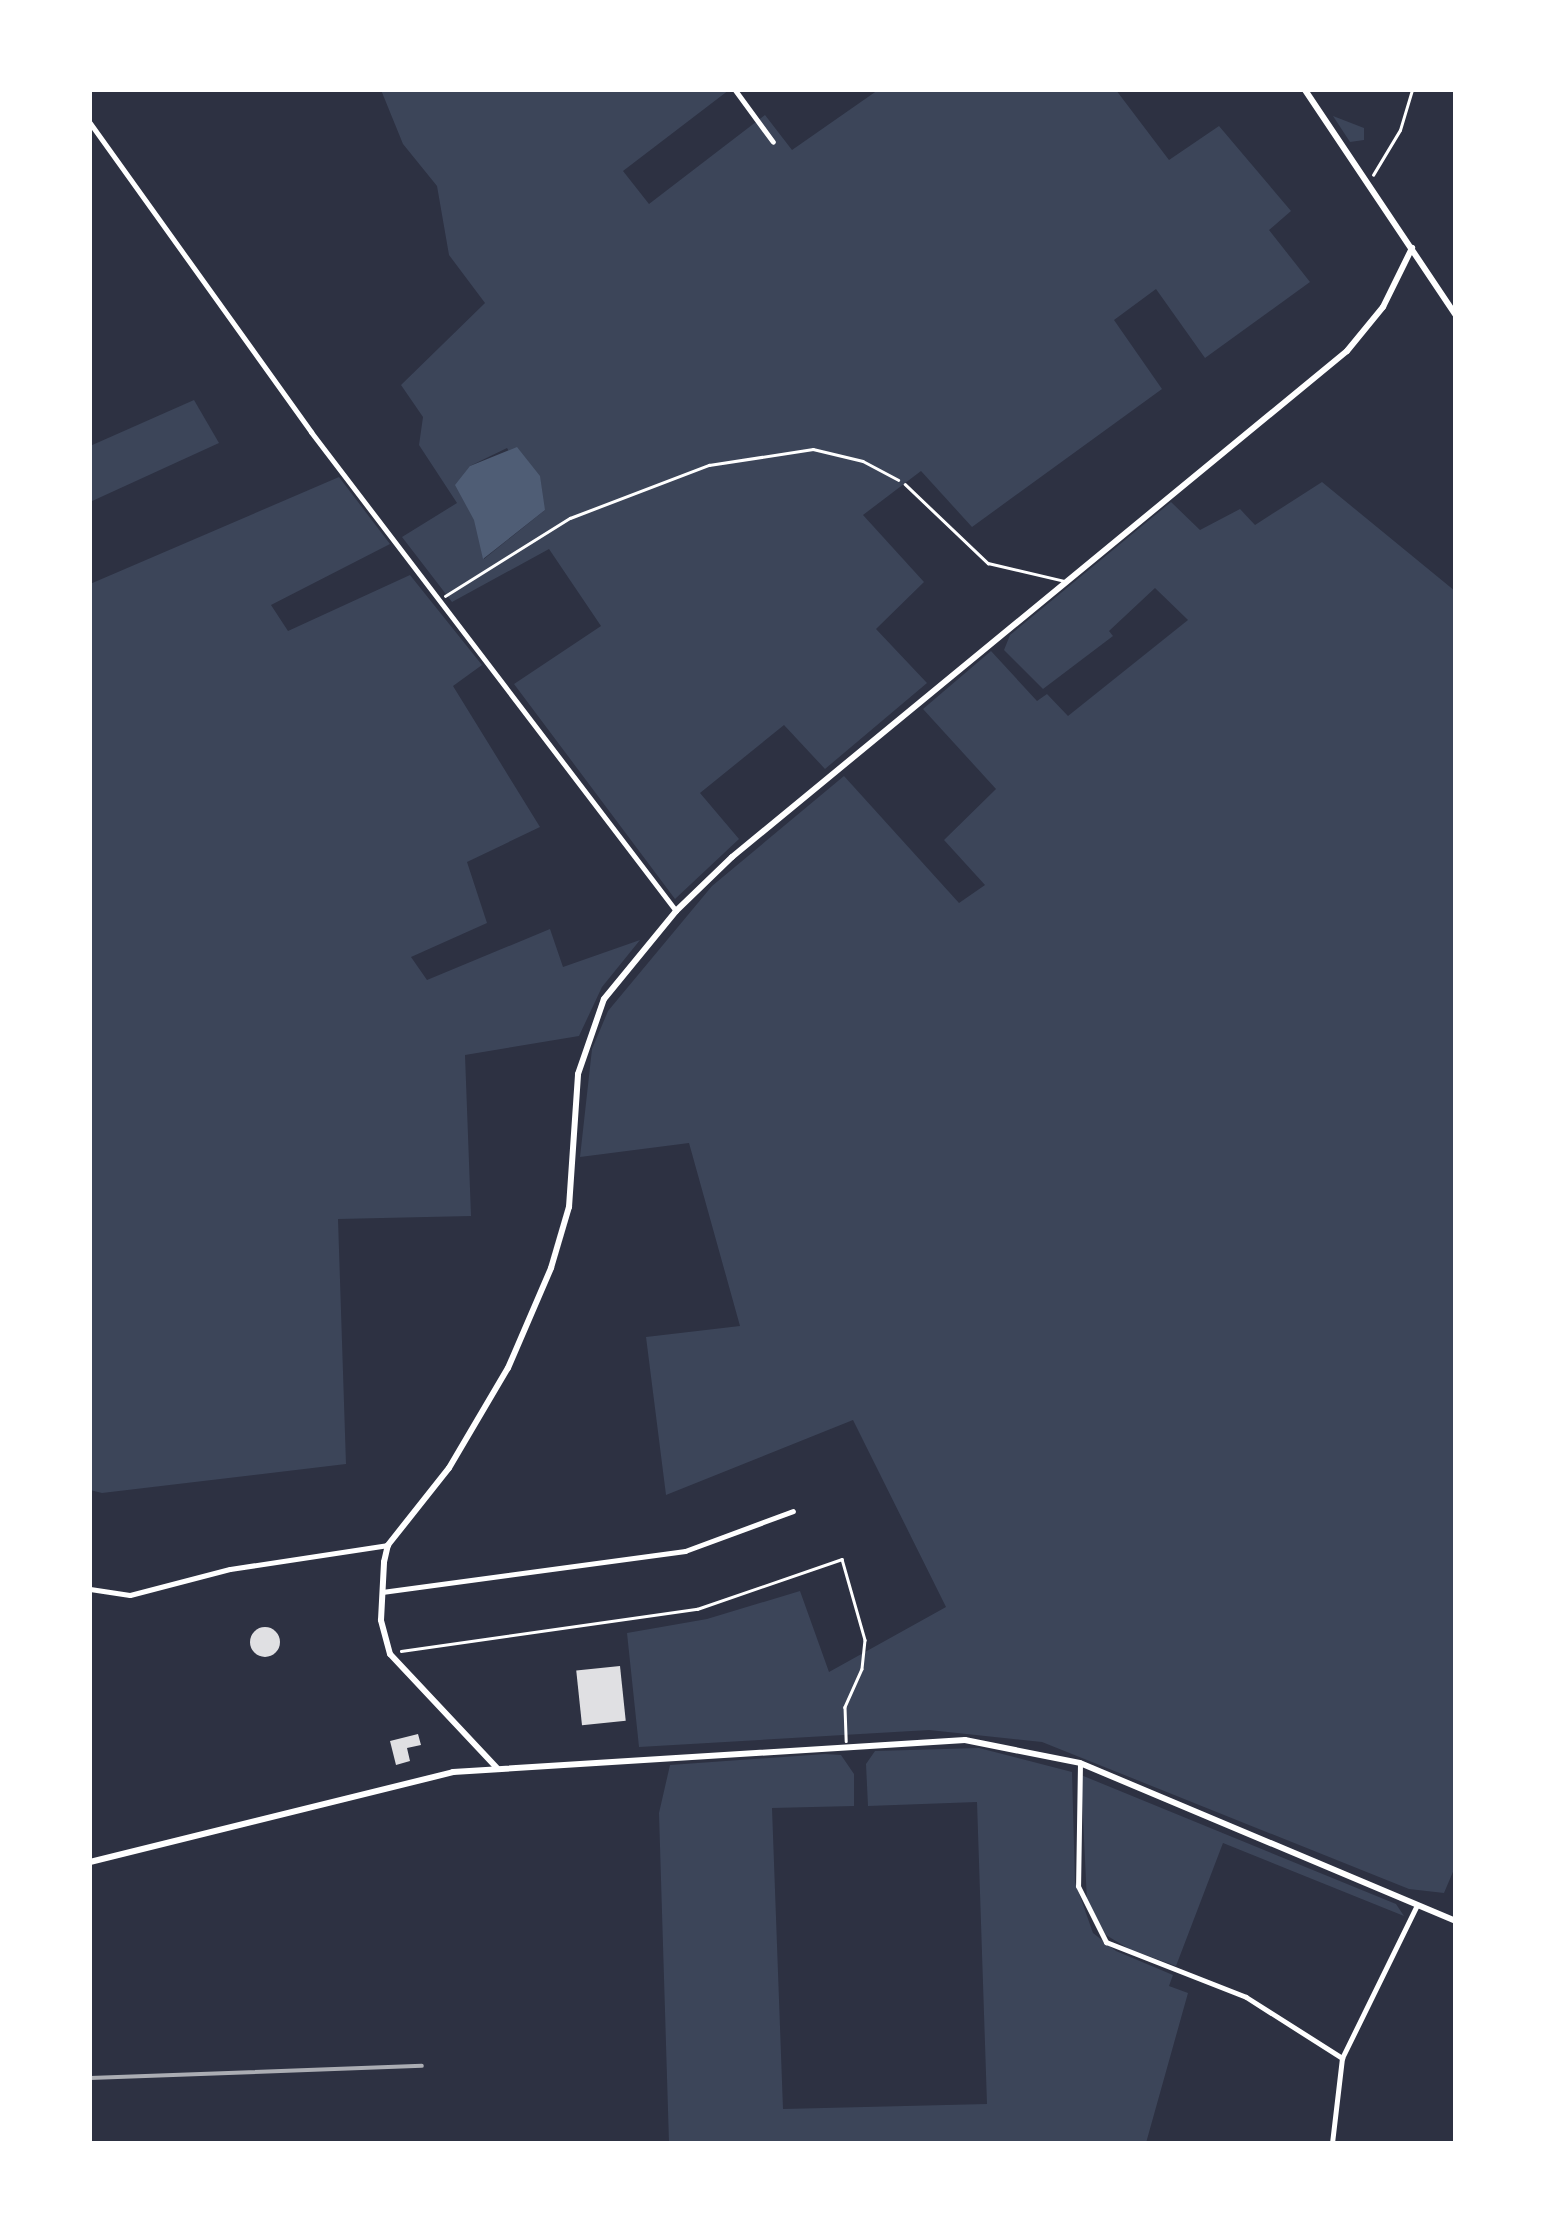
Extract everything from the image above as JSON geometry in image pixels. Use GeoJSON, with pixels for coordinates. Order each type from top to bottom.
{"type":"FeatureCollection","features":[{"type":"Feature","properties":{"kind":"street"},"geometry":{"type":"LineString","coordinates":[[735,90],[773,142]]}},
{"type":"Feature","properties":{"kind":"street"},"geometry":{"type":"LineString","coordinates":[[1304,90],[1370,180],[1455,314]]}},
{"type":"Feature","properties":{"kind":"street"},"geometry":{"type":"LineString","coordinates":[[90,124],[676,912]]}},
{"type":"Feature","properties":{"kind":"street"},"geometry":{"type":"LineString","coordinates":[[497,1768],[390,1654],[382,1592],[388,1545],[448,1468],[508,1368],[569,1208],[578,1074],[588,1034],[614,984],[676,912],[1346,351],[1383,308],[1412,248]]}},
{"type":"Feature","properties":{"kind":"street"},"geometry":{"type":"LineString","coordinates":[[382,1592],[684,1550],[793,1512]]}},
{"type":"Feature","properties":{"kind":"street"},"geometry":{"type":"LineString","coordinates":[[90,1589],[130,1595],[230,1570],[388,1545]]}},
{"type":"Feature","properties":{"kind":"street"},"geometry":{"type":"LineString","coordinates":[[90,1862],[408,1781],[497,1768],[846,1743],[965,1740],[1080,1764],[1455,1921]]}},
{"type":"Feature","properties":{"kind":"street"},"geometry":{"type":"LineString","coordinates":[[1080,1764],[1078,1886],[1106,1942],[1246,1997],[1342,2058]]}},
{"type":"Feature","properties":{"kind":"street"},"geometry":{"type":"LineString","coordinates":[[1332,2143],[1342,2058],[1417,1904]]}},
{"type":"Feature","properties":{"kind":"lane"},"geometry":{"type":"LineString","coordinates":[[905,484],[988,563],[1066,582]]}},
{"type":"Feature","properties":{"kind":"path"},"geometry":{"type":"LineString","coordinates":[[1370,180],[1400,130],[1412,90]]}},
{"type":"Feature","properties":{"kind":"path"},"geometry":{"type":"LineString","coordinates":[[440,599],[570,518],[709,465],[812,448],[863,461],[905,484]]}},
{"type":"Feature","properties":{"kind":"path"},"geometry":{"type":"LineString","coordinates":[[390,1654],[697,1610],[842,1559],[865,1640],[862,1669],[845,1707],[846,1743]]}},
{"type":"Feature","properties":{"kind":"shaded area"},"geometry":{"type":"Polygon","coordinates":[[[381,90],[729,90],[623,171],[649,204],[765,115],[792,150],[878,90],[1116,90],[1169,160],[1219,126],[1291,211],[1269,230],[1310,282],[1205,358],[1156,289],[1114,320],[1162,389],[972,527],[921,471],[863,515],[924,582],[876,629],[927,683],[825,769],[784,725],[700,793],[739,839],[675,899],[514,684],[601,626],[549,549],[452,602],[402,537],[457,503],[419,445],[423,417],[401,385],[485,303],[449,255],[437,186],[403,144],[381,90]],[[507,448],[470,466],[484,559],[545,510],[507,448]]]}},
{"type":"Feature","properties":{"kind":"shaded area"},"geometry":{"type":"Polygon","coordinates":[[[1333,116],[1364,128],[1364,140],[1350,142],[1333,116]]]}},
{"type":"Feature","properties":{"kind":"shaded area"},"geometry":{"type":"Polygon","coordinates":[[[194,400],[219,443],[90,502],[90,446],[194,400]]]}},
{"type":"Feature","properties":{"kind":"shaded area"},"geometry":{"type":"Polygon","coordinates":[[[517,447],[540,476],[545,510],[483,559],[474,520],[455,485],[470,466],[517,447]]]}},
{"type":"Feature","properties":{"kind":"shaded area"},"geometry":{"type":"Polygon","coordinates":[[[339,477],[390,544],[271,605],[288,631],[410,575],[482,665],[453,686],[540,827],[467,862],[487,923],[411,957],[427,980],[550,929],[563,967],[640,940],[602,987],[579,1036],[465,1055],[471,1216],[338,1219],[346,1464],[102,1493],[90,1490],[90,584],[339,477]]]}},
{"type":"Feature","properties":{"kind":"shaded area"},"geometry":{"type":"Polygon","coordinates":[[[1322,482],[1455,591],[1455,1867],[1444,1893],[1409,1889],[1042,1742],[929,1730],[639,1747],[627,1633],[707,1619],[800,1591],[829,1672],[946,1607],[853,1420],[666,1495],[646,1337],[740,1326],[689,1143],[580,1157],[592,1049],[608,1011],[712,886],[844,776],[959,903],[985,885],[944,840],[996,789],[923,709],[991,651],[1037,701],[1047,694],[1068,716],[1188,620],[1155,588],[1109,631],[1113,636],[1043,689],[1004,650],[1010,635],[1171,502],[1200,530],[1240,509],[1255,525],[1322,482]]]}},
{"type":"Feature","properties":{"kind":"shaded area"},"geometry":{"type":"Polygon","coordinates":[[[979,1748],[1072,1772],[1075,1882],[1093,1933],[1116,1951],[1173,1975],[1169,1986],[1188,1993],[1146,2143],[669,2143],[659,1813],[670,1765],[825,1754],[841,1755],[854,1774],[854,1806],[772,1808],[783,2109],[987,2104],[977,1802],[868,1806],[866,1764],[875,1751],[979,1748]]]}},
{"type":"Feature","properties":{"kind":"shaded area"},"geometry":{"type":"Polygon","coordinates":[[[1081,1775],[1396,1904],[1404,1916],[1223,1843],[1176,1966],[1129,1949],[1106,1935],[1087,1902],[1081,1775]]]}},
{"type":"Feature","properties":{"kind":"building"},"geometry":{"type":"Polygon","coordinates":[[[265,1627],[279,1636],[280,1642],[271,1656],[265,1657],[251,1648],[250,1642],[259,1628],[265,1627]]]}},
{"type":"Feature","properties":{"kind":"building"},"geometry":{"type":"Polygon","coordinates":[[[620,1666],[626,1721],[582,1725],[576,1671],[620,1666]]]}},
{"type":"Feature","properties":{"kind":"building"},"geometry":{"type":"Polygon","coordinates":[[[418,1734],[421,1745],[407,1748],[410,1761],[396,1765],[390,1741],[418,1734]]]}},
{"type":"Feature","properties":{"kind":"railway"},"geometry":{"type":"LineString","coordinates":[[90,2078],[422,2066]]}}]}
